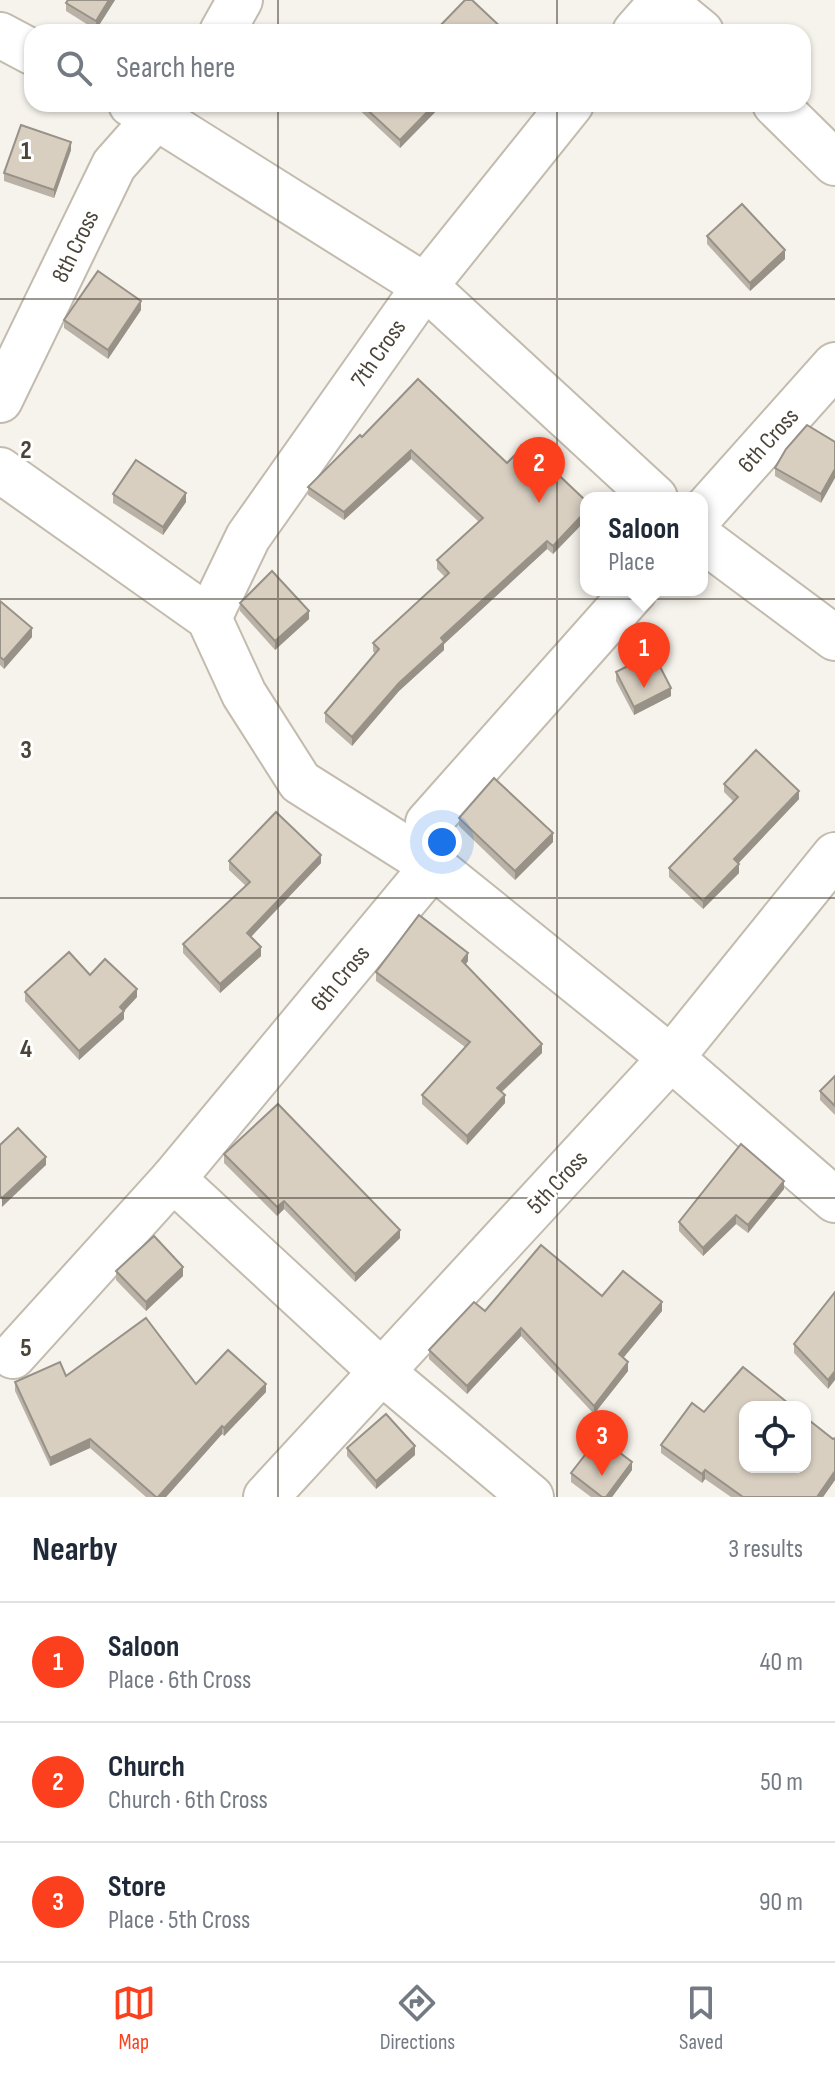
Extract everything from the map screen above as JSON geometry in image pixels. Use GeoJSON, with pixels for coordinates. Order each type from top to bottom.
{"type":"FeatureCollection","features":[{"type":"Feature","properties":{"kind":"street"},"geometry":{"type":"LineString","coordinates":[[226,24],[240,0]]}},
{"type":"Feature","properties":{"kind":"street"},"geometry":{"type":"LineString","coordinates":[[642,24],[662,0],[691,24]]}},
{"type":"Feature","properties":{"kind":"street"},"geometry":{"type":"LineString","coordinates":[[0,35],[24,48]]}},
{"type":"Feature","properties":{"kind":"street","name":"8th Cross"},"geometry":{"type":"LineString","coordinates":[[0,400],[114,165],[149,112]]}},
{"type":"Feature","properties":{"kind":"street"},"geometry":{"type":"LineString","coordinates":[[158,112],[425,286],[648,492]]}},
{"type":"Feature","properties":{"kind":"street","name":"7th Cross"},"geometry":{"type":"LineString","coordinates":[[209,618],[248,537],[425,286],[565,112]]}},
{"type":"Feature","properties":{"kind":"street"},"geometry":{"type":"LineString","coordinates":[[783,112],[835,163]]}},
{"type":"Feature","properties":{"kind":"street","name":"6th Cross"},"geometry":{"type":"LineString","coordinates":[[708,507],[835,365]]}},
{"type":"Feature","properties":{"kind":"street"},"geometry":{"type":"LineString","coordinates":[[0,470],[209,618],[244,694],[300,782],[433,866],[671,1058],[835,1200]]}},
{"type":"Feature","properties":{"kind":"street"},"geometry":{"type":"LineString","coordinates":[[708,543],[835,638]]}},
{"type":"Feature","properties":{"kind":"street"},"geometry":{"type":"LineString","coordinates":[[433,866],[428,823],[630,596]]}},
{"type":"Feature","properties":{"kind":"street","name":"5th Cross"},"geometry":{"type":"LineString","coordinates":[[266,1497],[671,1058],[835,855]]}},
{"type":"Feature","properties":{"kind":"street","name":"6th Cross"},"geometry":{"type":"LineString","coordinates":[[13,1356],[173,1179],[433,866]]}},
{"type":"Feature","properties":{"kind":"street"},"geometry":{"type":"LineString","coordinates":[[173,1179],[382,1372],[531,1497]]}},
{"type":"Feature","properties":{"kind":"building"},"geometry":{"type":"Polygon","coordinates":[[[68,0],[109,0],[96,21],[66,3],[68,0]]]}},
{"type":"Feature","properties":{"kind":"building"},"geometry":{"type":"Polygon","coordinates":[[[465,0],[472,0],[498,24],[442,24],[465,0]]]}},
{"type":"Feature","properties":{"kind":"building"},"geometry":{"type":"Polygon","coordinates":[[[370,112],[427,112],[400,140],[370,112]]]}},
{"type":"Feature","properties":{"kind":"building"},"geometry":{"type":"Polygon","coordinates":[[[21,125],[71,142],[54,190],[4,173],[21,125]]]}},
{"type":"Feature","properties":{"kind":"building"},"geometry":{"type":"Polygon","coordinates":[[[742,204],[785,250],[750,283],[707,236],[742,204]]]}},
{"type":"Feature","properties":{"kind":"building"},"geometry":{"type":"Polygon","coordinates":[[[98,271],[141,301],[108,350],[64,320],[98,271]]]}},
{"type":"Feature","properties":{"kind":"building"},"geometry":{"type":"Polygon","coordinates":[[[418,379],[507,463],[526,444],[580,495],[580,517],[553,546],[547,541],[441,638],[444,642],[399,683],[352,737],[325,713],[379,649],[373,643],[449,573],[437,560],[483,518],[411,450],[344,512],[308,487],[360,435],[362,437],[418,379]]]}},
{"type":"Feature","properties":{"kind":"building"},"geometry":{"type":"Polygon","coordinates":[[[807,425],[835,442],[835,469],[821,494],[775,468],[786,449],[807,425]]]}},
{"type":"Feature","properties":{"kind":"building"},"geometry":{"type":"Polygon","coordinates":[[[136,460],[186,493],[163,527],[113,494],[136,460]]]}},
{"type":"Feature","properties":{"kind":"building"},"geometry":{"type":"Polygon","coordinates":[[[272,571],[309,611],[275,641],[240,603],[272,571]]]}},
{"type":"Feature","properties":{"kind":"building"},"geometry":{"type":"Polygon","coordinates":[[[0,601],[32,628],[4,660],[0,657],[0,601]]]}},
{"type":"Feature","properties":{"kind":"building"},"geometry":{"type":"Polygon","coordinates":[[[653,653],[671,688],[634,707],[616,672],[653,653]]]}},
{"type":"Feature","properties":{"kind":"building"},"geometry":{"type":"Polygon","coordinates":[[[756,750],[799,791],[734,859],[739,864],[703,901],[669,868],[738,797],[724,784],[756,750]]]}},
{"type":"Feature","properties":{"kind":"building"},"geometry":{"type":"Polygon","coordinates":[[[494,778],[553,833],[515,871],[459,818],[494,778]]]}},
{"type":"Feature","properties":{"kind":"building"},"geometry":{"type":"Polygon","coordinates":[[[276,812],[321,855],[247,933],[261,947],[220,984],[183,944],[250,882],[229,861],[276,812]]]}},
{"type":"Feature","properties":{"kind":"building"},"geometry":{"type":"Polygon","coordinates":[[[419,915],[468,953],[462,961],[542,1044],[497,1088],[505,1095],[467,1136],[422,1095],[470,1042],[376,972],[419,915]]]}},
{"type":"Feature","properties":{"kind":"building"},"geometry":{"type":"Polygon","coordinates":[[[69,952],[90,975],[105,959],[137,989],[120,1007],[124,1011],[79,1051],[25,992],[69,952]]]}},
{"type":"Feature","properties":{"kind":"building"},"geometry":{"type":"Polygon","coordinates":[[[835,1076],[835,1106],[820,1091],[835,1076]]]}},
{"type":"Feature","properties":{"kind":"building"},"geometry":{"type":"Polygon","coordinates":[[[278,1104],[400,1230],[355,1274],[284,1201],[277,1207],[224,1154],[278,1104]]]}},
{"type":"Feature","properties":{"kind":"building"},"geometry":{"type":"Polygon","coordinates":[[[18,1128],[46,1157],[2,1198],[0,1145],[18,1128]]]}},
{"type":"Feature","properties":{"kind":"building"},"geometry":{"type":"Polygon","coordinates":[[[741,1144],[784,1181],[748,1225],[736,1215],[703,1248],[679,1222],[741,1144]]]}},
{"type":"Feature","properties":{"kind":"building"},"geometry":{"type":"Polygon","coordinates":[[[154,1236],[183,1267],[146,1302],[116,1271],[154,1236]]]}},
{"type":"Feature","properties":{"kind":"building"},"geometry":{"type":"Polygon","coordinates":[[[541,1245],[602,1296],[623,1271],[662,1302],[619,1354],[628,1362],[594,1406],[521,1328],[467,1386],[429,1350],[474,1302],[485,1311],[541,1245]]]}},
{"type":"Feature","properties":{"kind":"building"},"geometry":{"type":"Polygon","coordinates":[[[835,1292],[835,1371],[828,1380],[794,1344],[835,1292]]]}},
{"type":"Feature","properties":{"kind":"building"},"geometry":{"type":"Polygon","coordinates":[[[146,1318],[196,1384],[228,1350],[266,1384],[224,1428],[222,1426],[158,1497],[90,1439],[50,1458],[15,1382],[60,1362],[66,1376],[146,1318]]]}},
{"type":"Feature","properties":{"kind":"building"},"geometry":{"type":"Polygon","coordinates":[[[743,1367],[786,1401],[739,1401],[739,1473],[811,1473],[811,1422],[835,1438],[835,1471],[817,1497],[743,1497],[705,1470],[702,1474],[661,1445],[692,1403],[704,1412],[743,1367]]]}},
{"type":"Feature","properties":{"kind":"building"},"geometry":{"type":"Polygon","coordinates":[[[386,1414],[415,1446],[376,1481],[347,1448],[386,1414]]]}},
{"type":"Feature","properties":{"kind":"building"},"geometry":{"type":"Polygon","coordinates":[[[599,1437],[632,1462],[606,1497],[571,1473],[599,1437]]]}},
{"type":"Feature","properties":{"kind":"place","name":"Church"},"geometry":{"type":"Point","coordinates":[539,503]}},
{"type":"Feature","properties":{"kind":"place","name":"Saloon"},"geometry":{"type":"Point","coordinates":[644,688]}},
{"type":"Feature","properties":{"kind":"place","name":"Store"},"geometry":{"type":"Point","coordinates":[602,1476]}}]}
